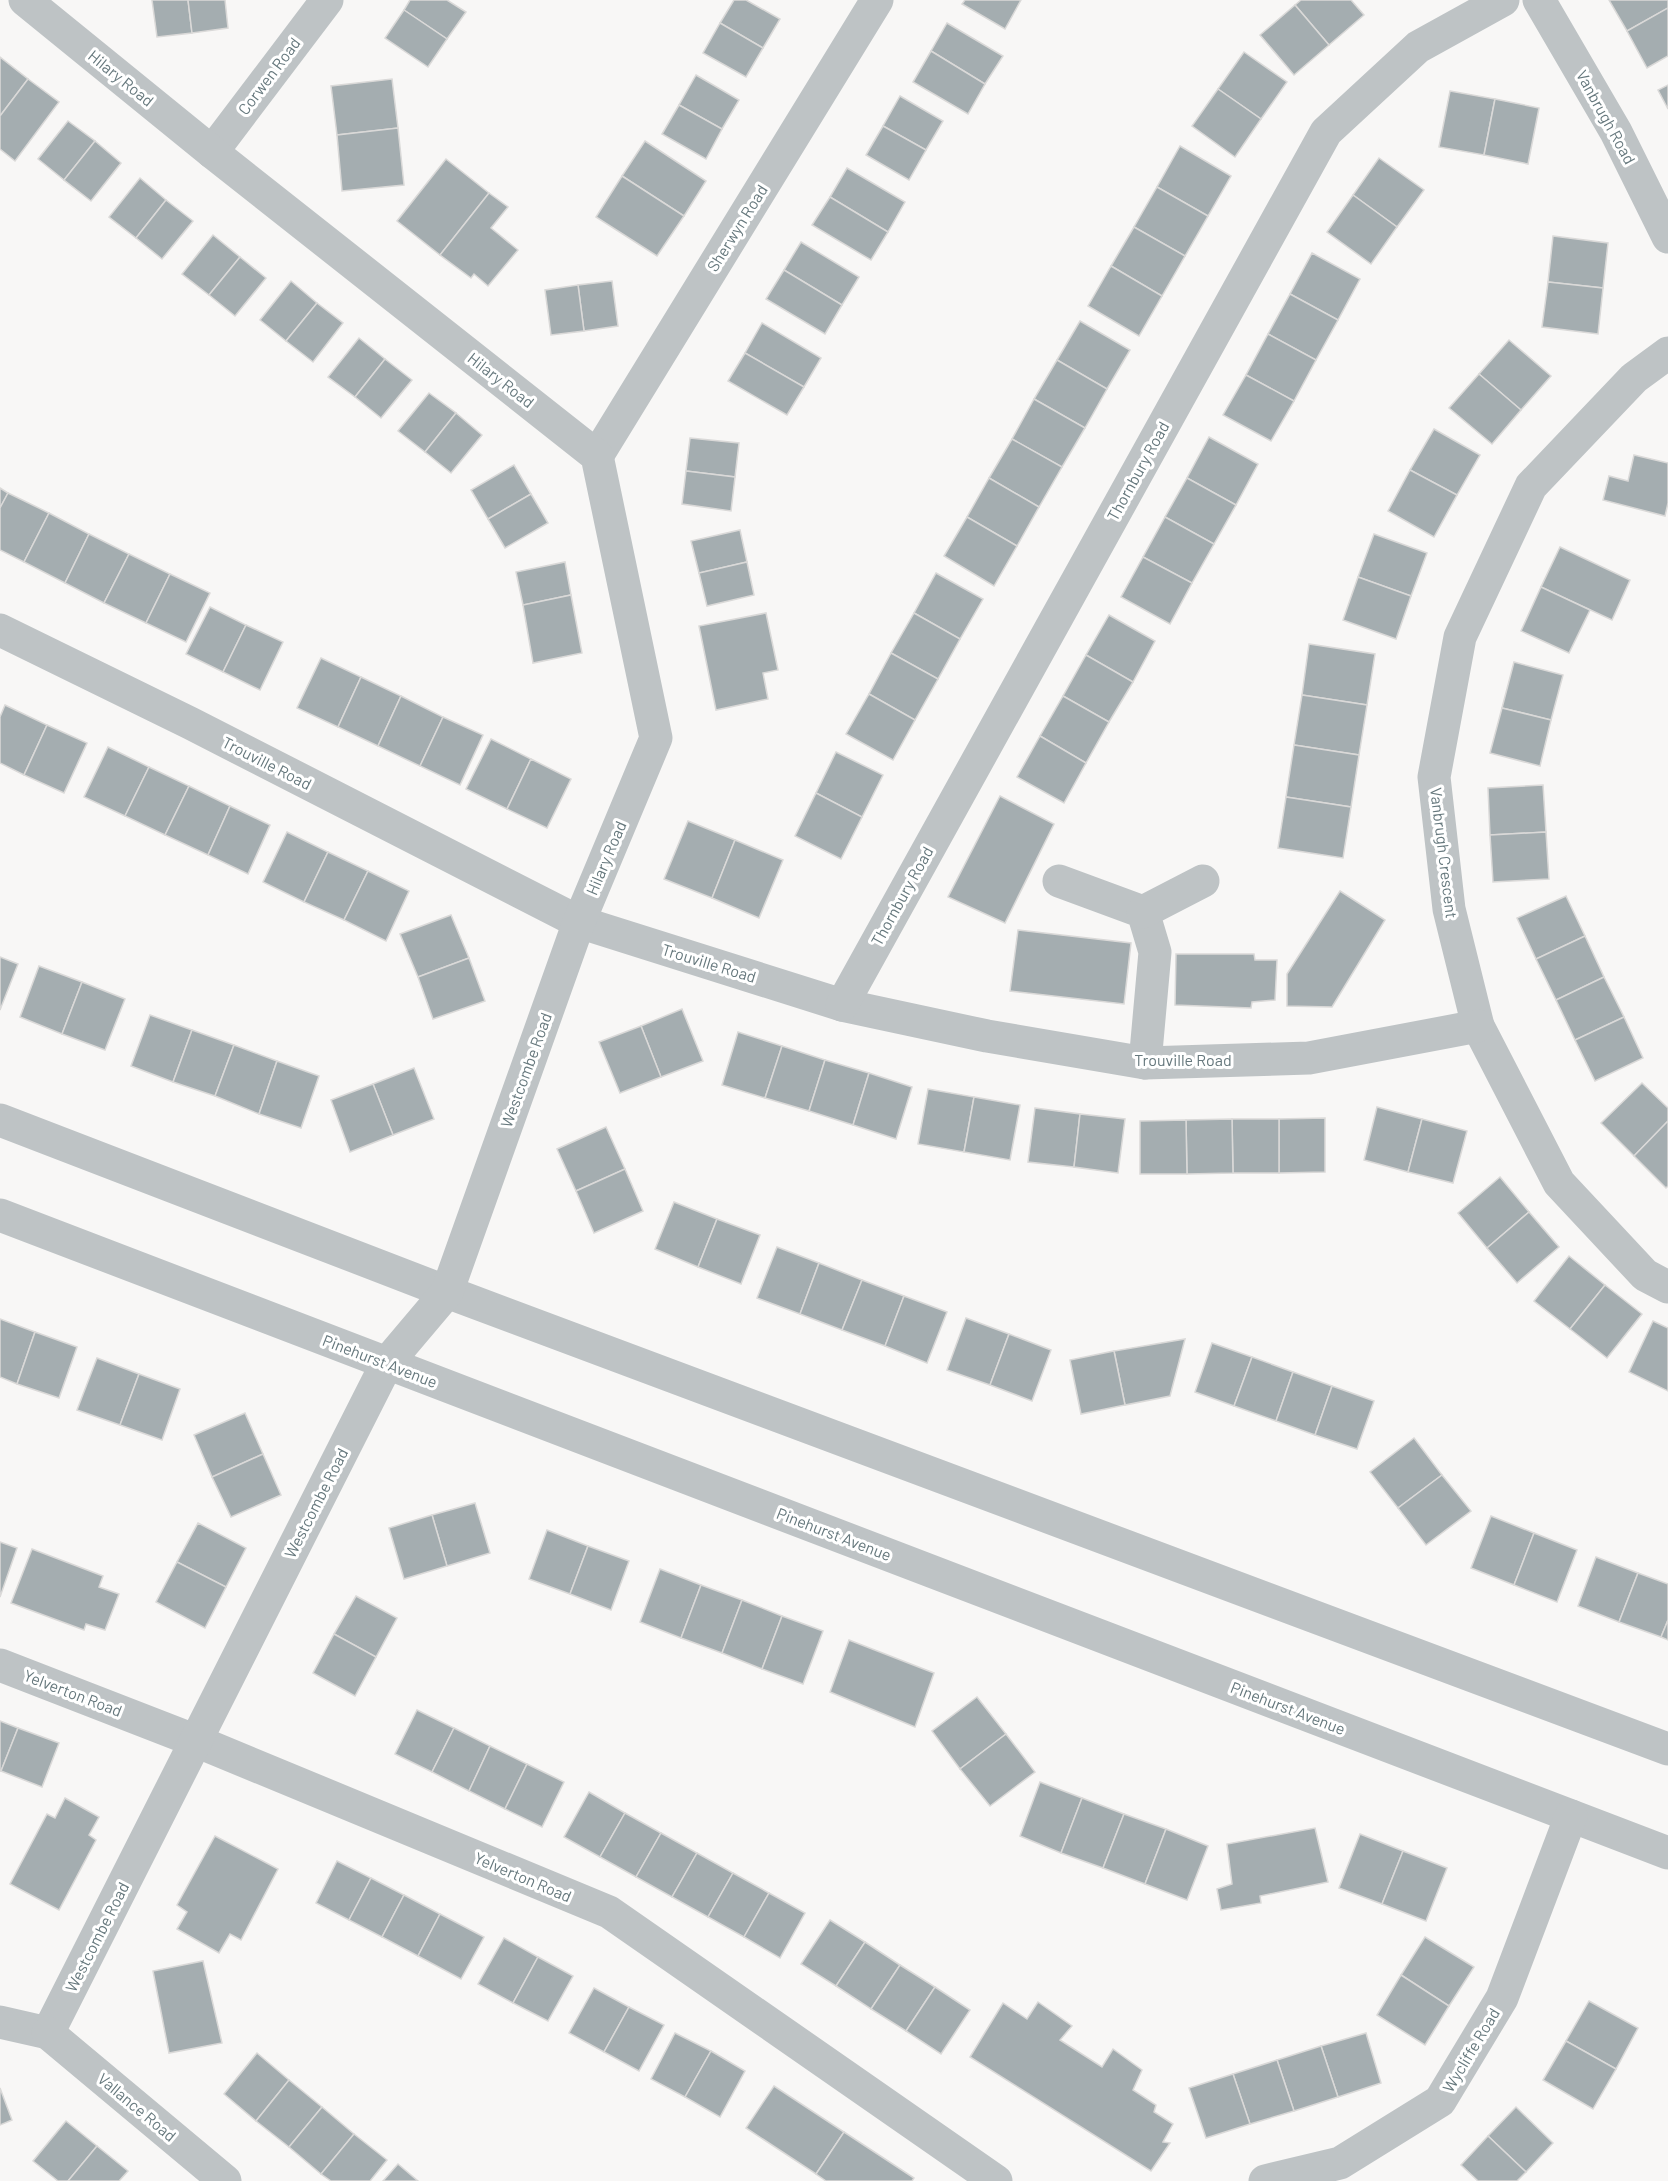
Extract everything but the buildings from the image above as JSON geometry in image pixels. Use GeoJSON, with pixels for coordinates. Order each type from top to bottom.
{"type":"FeatureCollection","features":[{"type":"Feature","properties":{"kind":"street","name":"Hilary Road"},"geometry":{"type":"LineString","coordinates":[[25,0],[212,152],[597,456],[656,738],[579,922]]}},
{"type":"Feature","properties":{"kind":"street","name":"Corwen Road"},"geometry":{"type":"LineString","coordinates":[[212,152],[327,0]]}},
{"type":"Feature","properties":{"kind":"street","name":"Sherwyn Road"},"geometry":{"type":"LineString","coordinates":[[597,456],[877,0]]}},
{"type":"Feature","properties":{"kind":"street","name":"Thornbury Road"},"geometry":{"type":"LineString","coordinates":[[842,1005],[1326,132],[1418,47],[1503,0]]}},
{"type":"Feature","properties":{"kind":"street","name":"Vanbrugh Road"},"geometry":{"type":"LineString","coordinates":[[1539,0],[1616,132],[1668,237]]}},
{"type":"Feature","properties":{"kind":"street","name":"Vanbrugh Crescent"},"geometry":{"type":"LineString","coordinates":[[1668,353],[1634,378],[1531,486],[1460,638],[1434,777],[1449,909],[1478,1026],[1559,1183],[1645,1275],[1668,1287]]}},
{"type":"Feature","properties":{"kind":"street","name":"Trouville Road"},"geometry":{"type":"LineString","coordinates":[[0,630],[190,723],[579,922],[842,1005],[987,1036],[1145,1062],[1309,1058],[1478,1026]]}},
{"type":"Feature","properties":{"kind":"street"},"geometry":{"type":"LineString","coordinates":[[1059,881],[1143,912],[1203,881]]}},
{"type":"Feature","properties":{"kind":"street"},"geometry":{"type":"LineString","coordinates":[[1143,912],[1155,951],[1145,1062]]}},
{"type":"Feature","properties":{"kind":"street","name":"Westcombe Road"},"geometry":{"type":"LineString","coordinates":[[48,2033],[387,1363],[447,1292],[579,922]]}},
{"type":"Feature","properties":{"kind":"street"},"geometry":{"type":"LineString","coordinates":[[0,1120],[447,1292],[1668,1749]]}},
{"type":"Feature","properties":{"kind":"street","name":"Pinehurst Avenue"},"geometry":{"type":"LineString","coordinates":[[0,1215],[1668,1853]]}},
{"type":"Feature","properties":{"kind":"street","name":"Yelverton Road"},"geometry":{"type":"LineString","coordinates":[[0,1665],[195,1741],[609,1912],[996,2181]]}},
{"type":"Feature","properties":{"kind":"street","name":"Wycliffe Road"},"geometry":{"type":"LineString","coordinates":[[1265,2181],[1340,2163],[1440,2101],[1502,1998],[1571,1816]]}},
{"type":"Feature","properties":{"kind":"street"},"geometry":{"type":"LineString","coordinates":[[0,2022],[48,2033]]}},
{"type":"Feature","properties":{"kind":"street","name":"Vallance Road"},"geometry":{"type":"LineString","coordinates":[[48,2033],[225,2181]]}}]}
